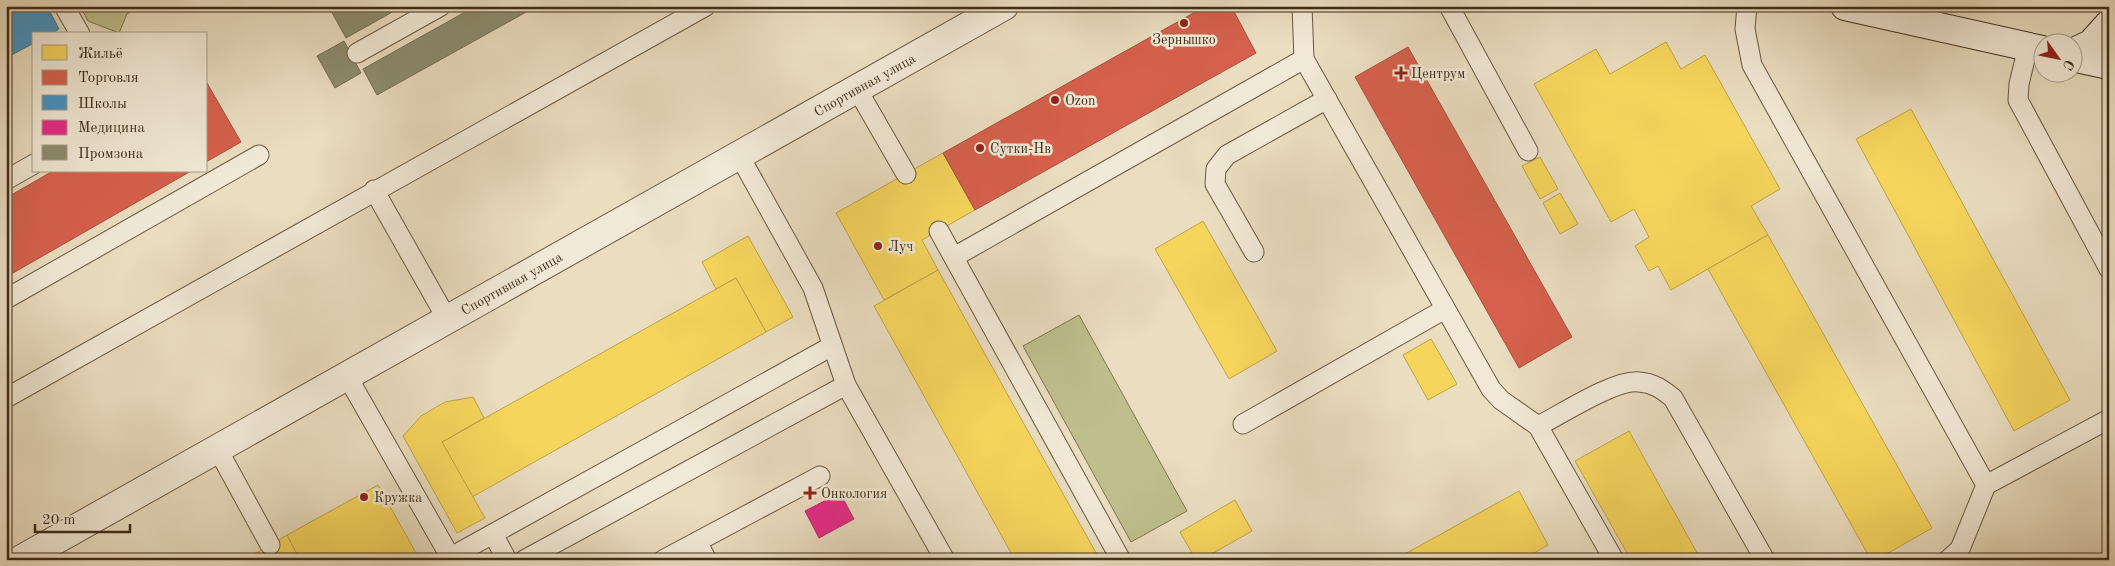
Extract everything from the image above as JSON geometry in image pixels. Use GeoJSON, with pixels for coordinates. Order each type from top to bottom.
{"type":"FeatureCollection","features":[{"type":"Feature","properties":{"kind":"street","name":"Спортивная улица"},"geometry":{"type":"LineString","coordinates":[[20,560],[1004,6]]}},
{"type":"Feature","properties":{"kind":"street"},"geometry":{"type":"LineString","coordinates":[[1844,6],[2032,48]]}},
{"type":"Feature","properties":{"kind":"street"},"geometry":{"type":"LineString","coordinates":[[2082,48],[2091,44],[2109,24]]}},
{"type":"Feature","properties":{"kind":"street"},"geometry":{"type":"LineString","coordinates":[[2082,59],[2109,65]]}},
{"type":"Feature","properties":{"kind":"lane"},"geometry":{"type":"LineString","coordinates":[[64,6],[79,32]]}},
{"type":"Feature","properties":{"kind":"lane"},"geometry":{"type":"LineString","coordinates":[[357,53],[442,6]]}},
{"type":"Feature","properties":{"kind":"lane"},"geometry":{"type":"LineString","coordinates":[[6,398],[374,190],[706,6]]}},
{"type":"Feature","properties":{"kind":"lane"},"geometry":{"type":"LineString","coordinates":[[1302,6],[1304,60],[1491,389],[1501,400],[1538,426],[1614,560]]}},
{"type":"Feature","properties":{"kind":"lane"},"geometry":{"type":"LineString","coordinates":[[1448,6],[1528,150]]}},
{"type":"Feature","properties":{"kind":"lane"},"geometry":{"type":"LineString","coordinates":[[1747,6],[1745,29],[1752,65],[1986,486]]}},
{"type":"Feature","properties":{"kind":"lane"},"geometry":{"type":"LineString","coordinates":[[2032,56],[2019,84],[2018,100],[2109,270]]}},
{"type":"Feature","properties":{"kind":"lane"},"geometry":{"type":"LineString","coordinates":[[954,257],[1304,60]]}},
{"type":"Feature","properties":{"kind":"lane"},"geometry":{"type":"LineString","coordinates":[[857,88],[906,174]]}},
{"type":"Feature","properties":{"kind":"lane"},"geometry":{"type":"LineString","coordinates":[[1254,252],[1215,184],[1216,169],[1227,155],[1327,99]]}},
{"type":"Feature","properties":{"kind":"lane"},"geometry":{"type":"LineString","coordinates":[[6,299],[259,155]]}},
{"type":"Feature","properties":{"kind":"lane"},"geometry":{"type":"LineString","coordinates":[[739,155],[813,288],[846,385],[945,560]]}},
{"type":"Feature","properties":{"kind":"lane"},"geometry":{"type":"LineString","coordinates":[[6,180],[32,165]]}},
{"type":"Feature","properties":{"kind":"lane"},"geometry":{"type":"LineString","coordinates":[[374,190],[447,319]]}},
{"type":"Feature","properties":{"kind":"lane"},"geometry":{"type":"LineString","coordinates":[[939,231],[1121,560]]}},
{"type":"Feature","properties":{"kind":"lane"},"geometry":{"type":"LineString","coordinates":[[1243,424],[1445,309]]}},
{"type":"Feature","properties":{"kind":"lane"},"geometry":{"type":"LineString","coordinates":[[347,376],[451,558],[832,346]]}},
{"type":"Feature","properties":{"kind":"lane"},"geometry":{"type":"LineString","coordinates":[[1538,426],[1616,385],[1638,381],[1657,386],[1673,398],[1765,560]]}},
{"type":"Feature","properties":{"kind":"lane"},"geometry":{"type":"LineString","coordinates":[[524,560],[846,385]]}},
{"type":"Feature","properties":{"kind":"lane"},"geometry":{"type":"LineString","coordinates":[[1948,560],[1960,549],[1986,486],[2109,419]]}},
{"type":"Feature","properties":{"kind":"lane"},"geometry":{"type":"LineString","coordinates":[[217,448],[270,545]]}},
{"type":"Feature","properties":{"kind":"lane"},"geometry":{"type":"LineString","coordinates":[[664,560],[820,476]]}},
{"type":"Feature","properties":{"kind":"lane"},"geometry":{"type":"LineString","coordinates":[[492,534],[507,560]]}},
{"type":"Feature","properties":{"kind":"lane"},"geometry":{"type":"LineString","coordinates":[[697,542],[707,560]]}},
{"type":"Feature","properties":{"kind":"green space"},"geometry":{"type":"Polygon","coordinates":[[[80,6],[139,6],[127,14],[119,32],[88,21],[80,6]]]}},
{"type":"Feature","properties":{"kind":"green space"},"geometry":{"type":"Polygon","coordinates":[[[1079,315],[1187,511],[1131,542],[1023,346],[1079,315]]]}},
{"type":"Feature","properties":{"kind":"building: Жильё"},"geometry":{"type":"Polygon","coordinates":[[[1666,42],[1681,69],[1705,55],[1780,189],[1751,206],[1768,235],[1671,290],[1658,266],[1649,271],[1635,246],[1649,237],[1634,209],[1611,222],[1534,84],[1596,49],[1610,74],[1666,42]]]}},
{"type":"Feature","properties":{"kind":"building: Жильё"},"geometry":{"type":"Polygon","coordinates":[[[1911,109],[2070,400],[2014,431],[1856,139],[1911,109]]]}},
{"type":"Feature","properties":{"kind":"building: Жильё"},"geometry":{"type":"Polygon","coordinates":[[[943,153],[975,210],[922,240],[938,270],[884,300],[836,213],[943,153]]]}},
{"type":"Feature","properties":{"kind":"building: Жильё"},"geometry":{"type":"Polygon","coordinates":[[[1540,157],[1558,189],[1540,199],[1522,166],[1540,157]]]}},
{"type":"Feature","properties":{"kind":"building: Жильё"},"geometry":{"type":"Polygon","coordinates":[[[1560,193],[1578,224],[1560,234],[1543,203],[1560,193]]]}},
{"type":"Feature","properties":{"kind":"building: Жильё"},"geometry":{"type":"Polygon","coordinates":[[[1203,221],[1277,351],[1229,379],[1155,249],[1203,221]]]}},
{"type":"Feature","properties":{"kind":"building: Жильё"},"geometry":{"type":"Polygon","coordinates":[[[1768,235],[1932,528],[1876,560],[1871,560],[1708,269],[1768,235]]]}},
{"type":"Feature","properties":{"kind":"building: Жильё"},"geometry":{"type":"Polygon","coordinates":[[[748,236],[793,317],[766,332],[736,278],[716,289],[702,262],[748,236]]]}},
{"type":"Feature","properties":{"kind":"building: Жильё"},"geometry":{"type":"Polygon","coordinates":[[[938,270],[1100,560],[1015,560],[874,306],[938,270]]]}},
{"type":"Feature","properties":{"kind":"building: Жильё"},"geometry":{"type":"Polygon","coordinates":[[[736,278],[766,332],[472,497],[442,442],[736,278]]]}},
{"type":"Feature","properties":{"kind":"building: Жильё"},"geometry":{"type":"Polygon","coordinates":[[[1431,339],[1457,384],[1428,400],[1403,355],[1431,339]]]}},
{"type":"Feature","properties":{"kind":"building: Жильё"},"geometry":{"type":"Polygon","coordinates":[[[473,397],[484,418],[442,442],[485,518],[457,533],[403,436],[421,416],[445,402],[473,397]]]}},
{"type":"Feature","properties":{"kind":"building: Жильё"},"geometry":{"type":"Polygon","coordinates":[[[1629,431],[1701,560],[1631,560],[1575,461],[1629,431]]]}},
{"type":"Feature","properties":{"kind":"building: Жильё"},"geometry":{"type":"Polygon","coordinates":[[[378,485],[420,560],[300,560],[287,535],[378,485]]]}},
{"type":"Feature","properties":{"kind":"building: Жильё"},"geometry":{"type":"Polygon","coordinates":[[[1519,491],[1548,545],[1522,560],[1394,560],[1519,491]]]}},
{"type":"Feature","properties":{"kind":"building: Жильё"},"geometry":{"type":"Polygon","coordinates":[[[1235,500],[1252,531],[1201,560],[1196,560],[1180,532],[1235,500]]]}},
{"type":"Feature","properties":{"kind":"building: Жильё"},"geometry":{"type":"Polygon","coordinates":[[[287,535],[300,560],[244,560],[270,545],[287,535]]]}},
{"type":"Feature","properties":{"kind":"building: Торговля"},"geometry":{"type":"Polygon","coordinates":[[[1206,6],[1231,6],[1256,53],[975,210],[943,153],[1206,6]]]}},
{"type":"Feature","properties":{"kind":"building: Торговля"},"geometry":{"type":"Polygon","coordinates":[[[1408,47],[1572,337],[1519,368],[1355,77],[1408,47]]]}},
{"type":"Feature","properties":{"kind":"building: Торговля"},"geometry":{"type":"Polygon","coordinates":[[[208,85],[241,142],[208,161],[208,85]]]}},
{"type":"Feature","properties":{"kind":"building: Торговля"},"geometry":{"type":"Polygon","coordinates":[[[51,172],[189,172],[6,277],[6,198],[51,172]]]}},
{"type":"Feature","properties":{"kind":"building: Школы"},"geometry":{"type":"Polygon","coordinates":[[[6,6],[47,6],[59,29],[54,32],[32,32],[32,44],[6,58],[6,6]]]}},
{"type":"Feature","properties":{"kind":"building: Медицина"},"geometry":{"type":"Polygon","coordinates":[[[840,493],[854,519],[819,538],[805,511],[840,493]]]}},
{"type":"Feature","properties":{"kind":"building: Промзона"},"geometry":{"type":"Polygon","coordinates":[[[336,6],[403,6],[346,38],[330,9],[336,6]]]}},
{"type":"Feature","properties":{"kind":"building: Промзона"},"geometry":{"type":"Polygon","coordinates":[[[476,6],[537,6],[377,95],[363,69],[476,6]]]}},
{"type":"Feature","properties":{"kind":"building: Промзона"},"geometry":{"type":"Polygon","coordinates":[[[344,41],[361,73],[335,88],[317,56],[344,41]]]}},
{"type":"Feature","properties":{"kind":"place","name":"Зернышко"},"geometry":{"type":"Point","coordinates":[1184,23]}},
{"type":"Feature","properties":{"kind":"place","name":"Центрум"},"geometry":{"type":"Point","coordinates":[1401,73]}},
{"type":"Feature","properties":{"kind":"place","name":"Ozon"},"geometry":{"type":"Point","coordinates":[1055,100]}},
{"type":"Feature","properties":{"kind":"place","name":"Сутки-Нв"},"geometry":{"type":"Point","coordinates":[980,148]}},
{"type":"Feature","properties":{"kind":"place","name":"Луч"},"geometry":{"type":"Point","coordinates":[878,246]}},
{"type":"Feature","properties":{"kind":"place","name":"Онкология"},"geometry":{"type":"Point","coordinates":[810,493]}},
{"type":"Feature","properties":{"kind":"place","name":"Кружка"},"geometry":{"type":"Point","coordinates":[364,497]}}]}
